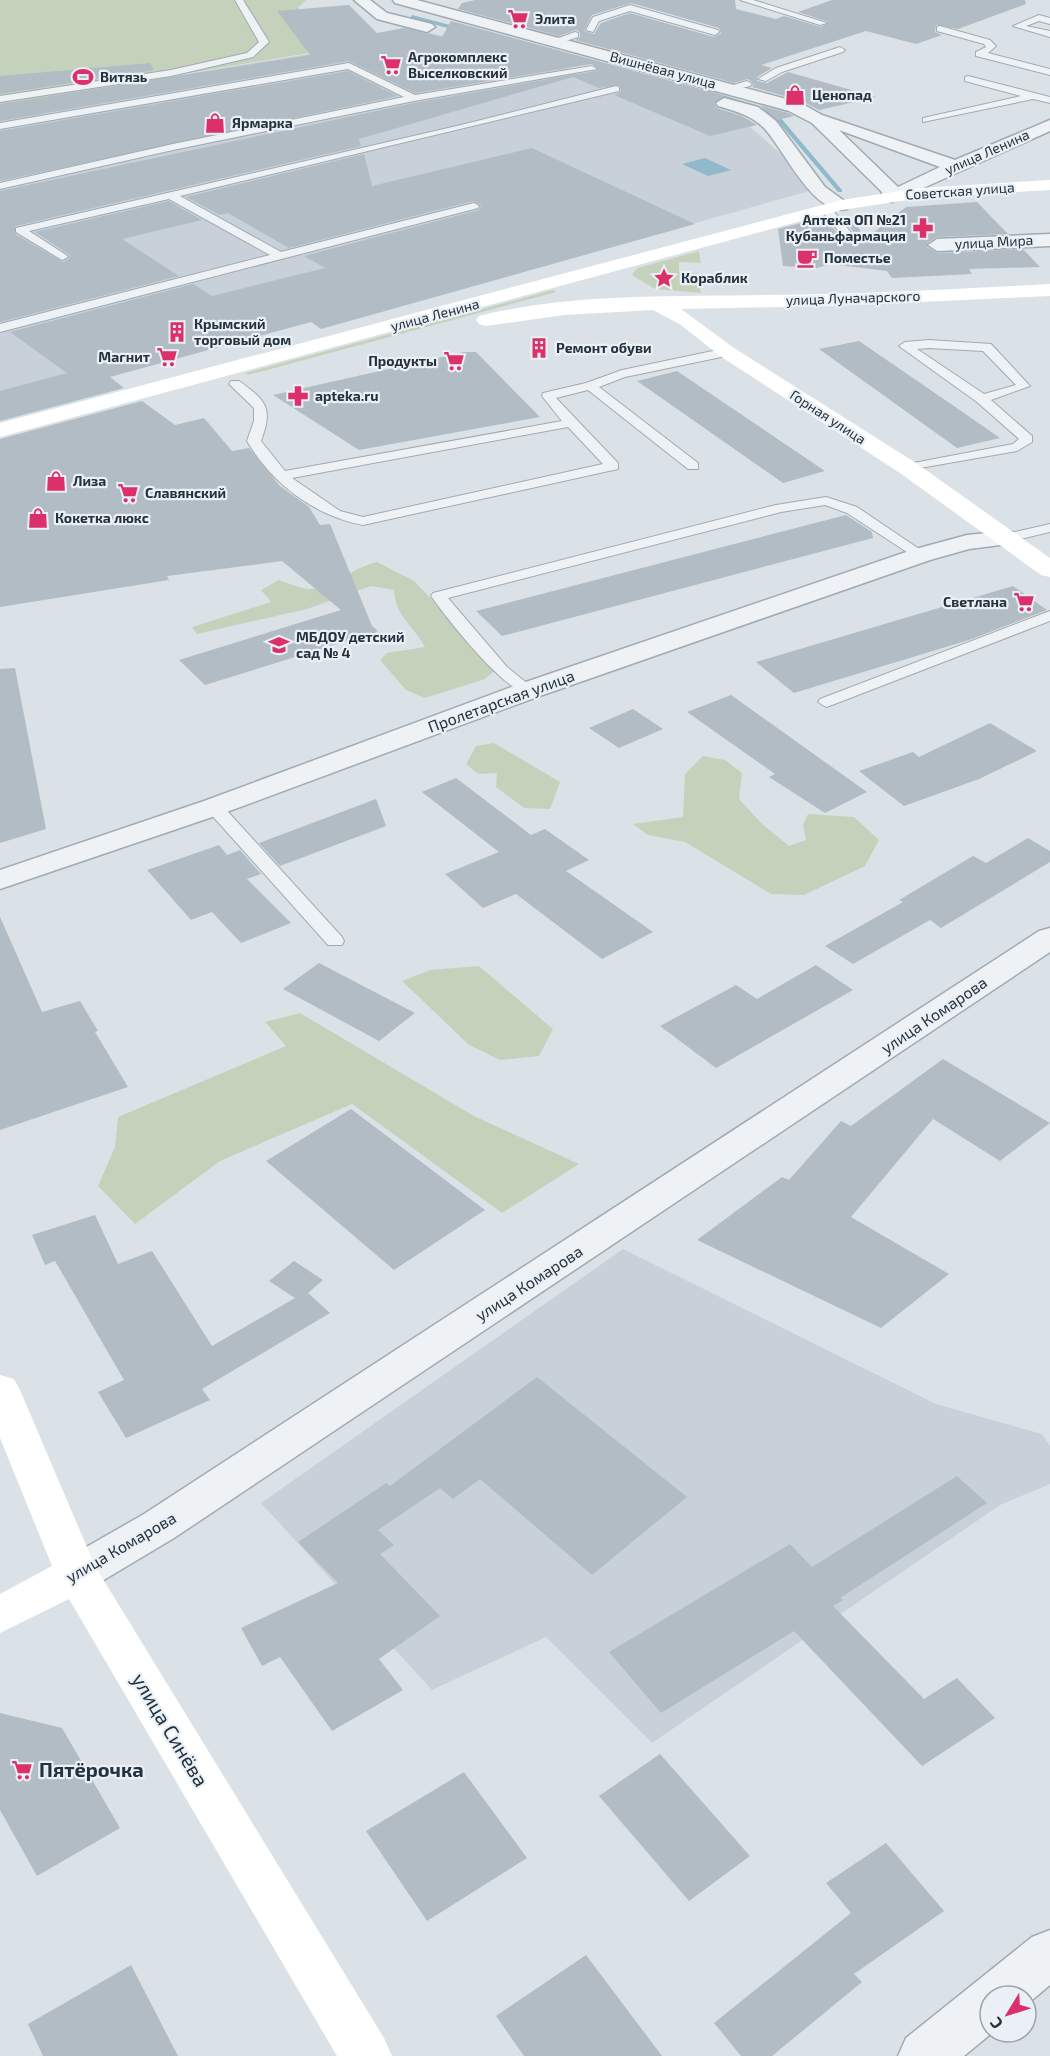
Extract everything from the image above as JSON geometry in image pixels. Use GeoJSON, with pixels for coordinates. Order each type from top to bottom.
{"type":"FeatureCollection","features":[{"type":"Feature","properties":{"kind":"main road","name":"Советская улица"},"geometry":{"type":"LineString","coordinates":[[870,200],[892,196],[1050,185]]}},
{"type":"Feature","properties":{"kind":"main road","name":"улица Ленина"},"geometry":{"type":"LineString","coordinates":[[0,448],[228,378],[602,270],[834,207],[870,200]]}},
{"type":"Feature","properties":{"kind":"main road","name":"Горная улица"},"geometry":{"type":"LineString","coordinates":[[602,270],[688,321],[728,352],[908,468],[1050,570]]}},
{"type":"Feature","properties":{"kind":"main road","name":"улица Луначарского"},"geometry":{"type":"LineString","coordinates":[[657,304],[842,300],[1050,290]]}},
{"type":"Feature","properties":{"kind":"main road","name":"улица Ленина"},"geometry":{"type":"LineString","coordinates":[[0,430],[480,321],[538,312],[657,304]]}},
{"type":"Feature","properties":{"kind":"main road","name":"улица Синёва"},"geometry":{"type":"LineString","coordinates":[[0,1390],[77,1574],[366,2056]]}},
{"type":"Feature","properties":{"kind":"main road","name":"улица Комарова"},"geometry":{"type":"LineString","coordinates":[[0,1615],[77,1574]]}},
{"type":"Feature","properties":{"kind":"street"},"geometry":{"type":"LineString","coordinates":[[361,0],[382,16],[447,32]]}},
{"type":"Feature","properties":{"kind":"street"},"geometry":{"type":"LineString","coordinates":[[382,16],[407,3],[436,0]]}},
{"type":"Feature","properties":{"kind":"street","name":"Вишнёвая улица"},"geometry":{"type":"LineString","coordinates":[[407,3],[778,101],[809,113],[890,189],[892,196]]}},
{"type":"Feature","properties":{"kind":"street","name":"Вишнёвая улица"},"geometry":{"type":"LineString","coordinates":[[545,57],[752,111],[770,125],[819,191],[834,207]]}},
{"type":"Feature","properties":{"kind":"street"},"geometry":{"type":"LineString","coordinates":[[809,113],[954,166]]}},
{"type":"Feature","properties":{"kind":"street","name":"улица Ленина"},"geometry":{"type":"LineString","coordinates":[[892,196],[954,166],[1050,125]]}},
{"type":"Feature","properties":{"kind":"street","name":"улица Мира"},"geometry":{"type":"LineString","coordinates":[[937,245],[1050,240]]}},
{"type":"Feature","properties":{"kind":"street","name":"Пролетарская улица"},"geometry":{"type":"LineString","coordinates":[[0,880],[214,807],[527,691],[921,555],[967,542],[1007,538]]}},
{"type":"Feature","properties":{"kind":"street","name":"улица Комарова"},"geometry":{"type":"LineString","coordinates":[[77,1574],[159,1526],[1050,938]]}},
{"type":"Feature","properties":{"kind":"street"},"geometry":{"type":"LineString","coordinates":[[1013,1984],[1050,1954]]}},
{"type":"Feature","properties":{"kind":"street"},"geometry":{"type":"LineString","coordinates":[[924,2056],[978,2012]]}},
{"type":"Feature","properties":{"kind":"lane"},"geometry":{"type":"LineString","coordinates":[[0,99],[171,73],[250,56],[264,42],[239,0]]}},
{"type":"Feature","properties":{"kind":"lane"},"geometry":{"type":"LineString","coordinates":[[744,0],[823,23]]}},
{"type":"Feature","properties":{"kind":"lane"},"geometry":{"type":"LineString","coordinates":[[777,8],[788,4]]}},
{"type":"Feature","properties":{"kind":"lane"},"geometry":{"type":"LineString","coordinates":[[590,30],[596,19],[630,8],[715,32]]}},
{"type":"Feature","properties":{"kind":"lane"},"geometry":{"type":"LineString","coordinates":[[1050,14],[1017,26],[1050,34]]}},
{"type":"Feature","properties":{"kind":"lane"},"geometry":{"type":"LineString","coordinates":[[1039,18],[1050,21]]}},
{"type":"Feature","properties":{"kind":"lane"},"geometry":{"type":"LineString","coordinates":[[940,29],[987,42],[991,46],[990,49],[975,55],[1050,72]]}},
{"type":"Feature","properties":{"kind":"lane"},"geometry":{"type":"LineString","coordinates":[[553,42],[575,35]]}},
{"type":"Feature","properties":{"kind":"lane"},"geometry":{"type":"LineString","coordinates":[[763,79],[779,70],[840,50]]}},
{"type":"Feature","properties":{"kind":"lane"},"geometry":{"type":"LineString","coordinates":[[0,126],[349,66],[414,98]]}},
{"type":"Feature","properties":{"kind":"lane"},"geometry":{"type":"LineString","coordinates":[[0,186],[172,147],[414,98],[592,69]]}},
{"type":"Feature","properties":{"kind":"lane"},"geometry":{"type":"LineString","coordinates":[[968,79],[1050,100]]}},
{"type":"Feature","properties":{"kind":"lane"},"geometry":{"type":"LineString","coordinates":[[729,88],[747,84]]}},
{"type":"Feature","properties":{"kind":"lane"},"geometry":{"type":"LineString","coordinates":[[62,257],[20,230],[616,89]]}},
{"type":"Feature","properties":{"kind":"lane"},"geometry":{"type":"LineString","coordinates":[[926,120],[1032,96]]}},
{"type":"Feature","properties":{"kind":"lane"},"geometry":{"type":"LineString","coordinates":[[170,195],[280,256]]}},
{"type":"Feature","properties":{"kind":"lane"},"geometry":{"type":"LineString","coordinates":[[0,328],[474,206]]}},
{"type":"Feature","properties":{"kind":"lane"},"geometry":{"type":"LineString","coordinates":[[834,207],[849,237]]}},
{"type":"Feature","properties":{"kind":"lane"},"geometry":{"type":"LineString","coordinates":[[908,468],[1017,447],[1027,439],[982,399],[905,346],[929,344],[987,347],[1024,386],[982,399]]}},
{"type":"Feature","properties":{"kind":"lane"},"geometry":{"type":"LineString","coordinates":[[228,378],[254,396],[264,410],[264,418],[254,441],[259,451],[309,498],[337,515],[363,521],[613,466],[548,396],[590,386],[621,374],[728,352]]}},
{"type":"Feature","properties":{"kind":"lane"},"geometry":{"type":"LineString","coordinates":[[590,386],[693,466]]}},
{"type":"Feature","properties":{"kind":"lane"},"geometry":{"type":"LineString","coordinates":[[284,475],[572,423]]}},
{"type":"Feature","properties":{"kind":"lane"},"geometry":{"type":"LineString","coordinates":[[527,691],[501,670],[438,596],[781,508],[826,501],[852,510],[921,555]]}},
{"type":"Feature","properties":{"kind":"lane"},"geometry":{"type":"LineString","coordinates":[[1007,538],[1050,528]]}},
{"type":"Feature","properties":{"kind":"lane"},"geometry":{"type":"LineString","coordinates":[[826,702],[1050,616]]}},
{"type":"Feature","properties":{"kind":"lane"},"geometry":{"type":"LineString","coordinates":[[214,807],[335,941]]}},
{"type":"Feature","properties":{"kind":"shaded area"},"geometry":{"type":"Polygon","coordinates":[[[408,27],[571,69],[567,70],[580,74],[591,73],[747,124],[820,188],[333,325],[264,283],[29,345],[93,391],[0,417],[0,105],[332,50],[340,41],[408,27]]]}},
{"type":"Feature","properties":{"kind":"shaded area"},"geometry":{"type":"Polygon","coordinates":[[[623,1249],[936,1404],[1042,1434],[1050,1446],[1050,1484],[1000,1505],[652,1743],[546,1637],[432,1690],[261,1503],[623,1249]]]}},
{"type":"Feature","properties":{"kind":"green space","name":"Витязь"},"geometry":{"type":"Polygon","coordinates":[[[0,0],[306,0],[298,8],[322,22],[332,49],[0,105],[0,0]]]}},
{"type":"Feature","properties":{"kind":"green space"},"geometry":{"type":"Polygon","coordinates":[[[699,251],[701,263],[679,262],[679,272],[698,273],[701,293],[655,289],[632,275],[637,268],[699,251]]]}},
{"type":"Feature","properties":{"kind":"green space"},"geometry":{"type":"Polygon","coordinates":[[[553,290],[556,292],[248,375],[245,373],[553,290]]]}},
{"type":"Feature","properties":{"kind":"green space"},"geometry":{"type":"Polygon","coordinates":[[[377,562],[414,581],[498,668],[485,679],[425,698],[406,690],[380,660],[387,653],[425,647],[401,614],[394,590],[371,586],[307,609],[197,634],[192,627],[271,602],[261,590],[279,580],[314,589],[377,562]]]}},
{"type":"Feature","properties":{"kind":"green space"},"geometry":{"type":"Polygon","coordinates":[[[494,743],[560,782],[550,809],[524,808],[496,787],[497,773],[478,774],[466,764],[476,746],[494,743]]]}},
{"type":"Feature","properties":{"kind":"green space"},"geometry":{"type":"Polygon","coordinates":[[[703,756],[725,760],[742,773],[739,799],[761,823],[789,846],[806,840],[803,825],[808,814],[854,817],[879,840],[865,866],[804,895],[771,894],[685,842],[648,835],[633,824],[683,817],[685,774],[703,756]]]}},
{"type":"Feature","properties":{"kind":"green space"},"geometry":{"type":"Polygon","coordinates":[[[479,966],[553,1029],[539,1056],[500,1060],[469,1045],[402,981],[430,970],[479,966]]]}},
{"type":"Feature","properties":{"kind":"green space"},"geometry":{"type":"Polygon","coordinates":[[[300,1013],[474,1116],[579,1164],[502,1213],[352,1104],[220,1161],[135,1224],[98,1186],[115,1147],[118,1117],[286,1046],[265,1022],[300,1013]]]}},
{"type":"Feature","properties":{"kind":"water"},"geometry":{"type":"Polygon","coordinates":[[[705,158],[731,170],[708,176],[682,164],[705,158]]]}},
{"type":"Feature","properties":{"kind":"building"},"geometry":{"type":"Polygon","coordinates":[[[475,0],[735,0],[736,9],[776,19],[784,16],[821,27],[829,22],[798,12],[832,0],[1025,0],[1026,4],[958,29],[936,25],[935,32],[942,35],[916,44],[866,31],[761,65],[772,68],[757,77],[757,81],[767,83],[788,72],[876,97],[819,110],[802,101],[752,87],[754,84],[748,79],[734,83],[575,40],[580,37],[580,32],[576,30],[559,36],[458,9],[462,3],[475,0]],[[631,3],[592,15],[584,31],[594,34],[601,23],[630,13],[714,37],[721,33],[719,28],[631,3]]]}},
{"type":"Feature","properties":{"kind":"building"},"geometry":{"type":"Polygon","coordinates":[[[349,5],[377,33],[404,28],[442,37],[451,21],[741,100],[725,96],[714,103],[717,108],[742,116],[757,125],[710,136],[614,95],[621,92],[620,85],[599,88],[573,77],[359,139],[361,146],[15,226],[15,234],[63,262],[69,259],[70,255],[35,232],[169,201],[202,220],[122,239],[179,276],[0,322],[0,191],[414,103],[599,70],[592,64],[415,93],[349,61],[0,121],[0,104],[310,55],[277,11],[349,5]]]}},
{"type":"Feature","properties":{"kind":"building"},"geometry":{"type":"Polygon","coordinates":[[[150,63],[154,70],[0,94],[0,76],[150,63]]]}},
{"type":"Feature","properties":{"kind":"building"},"geometry":{"type":"Polygon","coordinates":[[[348,71],[397,96],[0,181],[0,131],[348,71]]]}},
{"type":"Feature","properties":{"kind":"building"},"geometry":{"type":"Polygon","coordinates":[[[759,105],[788,113],[794,116],[778,120],[759,105]]]}},
{"type":"Feature","properties":{"kind":"building"},"geometry":{"type":"Polygon","coordinates":[[[532,148],[695,224],[321,329],[311,322],[110,377],[124,388],[0,421],[0,391],[67,373],[10,332],[193,284],[212,296],[325,268],[304,256],[479,210],[481,205],[473,201],[289,248],[228,213],[220,215],[186,197],[364,154],[372,186],[532,148]]]}},
{"type":"Feature","properties":{"kind":"building"},"geometry":{"type":"Polygon","coordinates":[[[977,202],[1008,234],[937,237],[927,243],[927,247],[937,253],[1023,249],[1040,267],[969,269],[972,274],[892,278],[887,271],[830,264],[817,268],[783,266],[778,229],[816,219],[828,222],[843,240],[853,241],[855,234],[845,221],[856,221],[864,240],[906,207],[977,202]]]}},
{"type":"Feature","properties":{"kind":"building"},"geometry":{"type":"Polygon","coordinates":[[[859,341],[1000,438],[957,448],[819,349],[859,341]]]}},
{"type":"Feature","properties":{"kind":"building"},"geometry":{"type":"Polygon","coordinates":[[[464,352],[476,352],[540,417],[359,450],[273,395],[464,352]]]}},
{"type":"Feature","properties":{"kind":"building"},"geometry":{"type":"Polygon","coordinates":[[[677,371],[825,471],[783,483],[637,381],[677,371]]]}},
{"type":"Feature","properties":{"kind":"building","name":"Славянский"},"geometry":{"type":"Polygon","coordinates":[[[142,401],[175,425],[204,418],[232,451],[249,448],[280,486],[309,507],[320,525],[330,524],[372,626],[378,631],[375,632],[379,641],[369,634],[205,685],[179,660],[341,610],[282,561],[167,576],[169,580],[0,607],[0,439],[142,401]]]}},
{"type":"Feature","properties":{"kind":"building"},"geometry":{"type":"Polygon","coordinates":[[[846,515],[872,532],[873,538],[502,636],[476,611],[846,515]]]}},
{"type":"Feature","properties":{"kind":"building"},"geometry":{"type":"Polygon","coordinates":[[[1013,586],[1047,610],[969,640],[794,693],[756,662],[1013,586]]]}},
{"type":"Feature","properties":{"kind":"building"},"geometry":{"type":"Polygon","coordinates":[[[15,668],[46,829],[0,843],[0,669],[15,668]]]}},
{"type":"Feature","properties":{"kind":"building"},"geometry":{"type":"Polygon","coordinates":[[[731,695],[867,792],[825,813],[769,777],[775,774],[687,712],[731,695]]]}},
{"type":"Feature","properties":{"kind":"building"},"geometry":{"type":"Polygon","coordinates":[[[633,709],[663,729],[619,748],[589,728],[633,709]]]}},
{"type":"Feature","properties":{"kind":"building"},"geometry":{"type":"Polygon","coordinates":[[[990,723],[1037,751],[979,779],[904,806],[859,771],[913,752],[919,757],[990,723]]]}},
{"type":"Feature","properties":{"kind":"building"},"geometry":{"type":"Polygon","coordinates":[[[456,778],[531,835],[545,829],[589,860],[566,871],[653,932],[602,959],[516,894],[483,908],[445,874],[499,852],[422,792],[456,778]]]}},
{"type":"Feature","properties":{"kind":"building"},"geometry":{"type":"Polygon","coordinates":[[[376,799],[386,826],[280,866],[259,843],[376,799]]]}},
{"type":"Feature","properties":{"kind":"building"},"geometry":{"type":"Polygon","coordinates":[[[1028,838],[1050,851],[1050,862],[941,928],[930,920],[853,964],[825,946],[903,902],[899,900],[973,856],[986,863],[1028,838]]]}},
{"type":"Feature","properties":{"kind":"building"},"geometry":{"type":"Polygon","coordinates":[[[219,845],[227,855],[240,850],[261,874],[247,879],[291,923],[241,943],[212,912],[191,920],[147,870],[219,845]]]}},
{"type":"Feature","properties":{"kind":"building"},"geometry":{"type":"Polygon","coordinates":[[[0,917],[42,1012],[80,1001],[98,1031],[95,1032],[128,1087],[0,1130],[0,917]]]}},
{"type":"Feature","properties":{"kind":"building"},"geometry":{"type":"Polygon","coordinates":[[[319,963],[415,1013],[379,1041],[283,989],[319,963]]]}},
{"type":"Feature","properties":{"kind":"building"},"geometry":{"type":"Polygon","coordinates":[[[816,965],[853,990],[716,1068],[660,1026],[736,985],[757,999],[816,965]]]}},
{"type":"Feature","properties":{"kind":"building"},"geometry":{"type":"Polygon","coordinates":[[[943,1059],[1050,1123],[1000,1161],[933,1119],[851,1217],[949,1274],[881,1328],[697,1240],[782,1177],[789,1180],[841,1121],[851,1126],[943,1059]]]}},
{"type":"Feature","properties":{"kind":"building"},"geometry":{"type":"Polygon","coordinates":[[[351,1109],[485,1210],[394,1270],[266,1161],[351,1109]]]}},
{"type":"Feature","properties":{"kind":"building"},"geometry":{"type":"Polygon","coordinates":[[[95,1215],[118,1264],[152,1251],[212,1346],[295,1298],[269,1281],[294,1261],[323,1280],[308,1293],[330,1313],[202,1389],[210,1400],[126,1438],[98,1392],[124,1380],[55,1261],[45,1265],[32,1235],[95,1215]]]}},
{"type":"Feature","properties":{"kind":"building"},"geometry":{"type":"Polygon","coordinates":[[[537,1377],[687,1497],[592,1575],[480,1479],[453,1499],[440,1488],[378,1530],[394,1545],[380,1554],[440,1616],[379,1659],[403,1690],[332,1731],[280,1657],[262,1666],[241,1628],[338,1583],[298,1542],[386,1483],[390,1486],[537,1377]]]}},
{"type":"Feature","properties":{"kind":"building"},"geometry":{"type":"Polygon","coordinates":[[[957,1476],[987,1503],[840,1598],[843,1600],[833,1606],[924,1699],[957,1678],[995,1718],[922,1766],[794,1631],[661,1713],[609,1652],[790,1544],[812,1567],[957,1476]]]}},
{"type":"Feature","properties":{"kind":"building"},"geometry":{"type":"Polygon","coordinates":[[[0,1713],[62,1728],[120,1828],[37,1876],[0,1810],[0,1713]]]}},
{"type":"Feature","properties":{"kind":"building"},"geometry":{"type":"Polygon","coordinates":[[[660,1754],[750,1856],[689,1901],[599,1796],[660,1754]]]}},
{"type":"Feature","properties":{"kind":"building"},"geometry":{"type":"Polygon","coordinates":[[[464,1772],[527,1858],[427,1921],[366,1831],[464,1772]]]}},
{"type":"Feature","properties":{"kind":"building"},"geometry":{"type":"Polygon","coordinates":[[[886,1843],[944,1911],[854,1974],[862,1982],[772,2056],[741,2056],[714,2023],[851,1913],[826,1883],[886,1843]]]}},
{"type":"Feature","properties":{"kind":"building"},"geometry":{"type":"Polygon","coordinates":[[[586,1955],[662,2056],[524,2056],[496,2016],[586,1955]]]}},
{"type":"Feature","properties":{"kind":"building"},"geometry":{"type":"Polygon","coordinates":[[[131,1965],[178,2056],[43,2056],[28,2024],[131,1965]]]}},
{"type":"Feature","properties":{"kind":"waterway"},"geometry":{"type":"LineString","coordinates":[[412,17],[463,30]]}},
{"type":"Feature","properties":{"kind":"waterway"},"geometry":{"type":"LineString","coordinates":[[709,93],[753,106],[778,118],[840,191]]}},
{"type":"Feature","properties":{"kind":"place","name":"Элита"},"geometry":{"type":"Point","coordinates":[518,19]}},
{"type":"Feature","properties":{"kind":"place","name":"Агрокомплекс Выселковский"},"geometry":{"type":"Point","coordinates":[391,65]}},
{"type":"Feature","properties":{"kind":"place","name":"Витязь"},"geometry":{"type":"Point","coordinates":[83,77]}},
{"type":"Feature","properties":{"kind":"place","name":"Ценопад"},"geometry":{"type":"Point","coordinates":[795,95]}},
{"type":"Feature","properties":{"kind":"place","name":"Ярмарка"},"geometry":{"type":"Point","coordinates":[215,123]}},
{"type":"Feature","properties":{"kind":"place","name":"Аптека ОП №21 Кубаньфармация"},"geometry":{"type":"Point","coordinates":[923,228]}},
{"type":"Feature","properties":{"kind":"place","name":"Поместье"},"geometry":{"type":"Point","coordinates":[807,258]}},
{"type":"Feature","properties":{"kind":"place","name":"Кораблик"},"geometry":{"type":"Point","coordinates":[664,278]}},
{"type":"Feature","properties":{"kind":"place","name":"Крымский торговый дом"},"geometry":{"type":"Point","coordinates":[177,332]}},
{"type":"Feature","properties":{"kind":"place","name":"Ремонт обуви"},"geometry":{"type":"Point","coordinates":[539,348]}},
{"type":"Feature","properties":{"kind":"place","name":"Магнит"},"geometry":{"type":"Point","coordinates":[167,357]}},
{"type":"Feature","properties":{"kind":"place","name":"Продукты"},"geometry":{"type":"Point","coordinates":[454,361]}},
{"type":"Feature","properties":{"kind":"place","name":"apteka.ru"},"geometry":{"type":"Point","coordinates":[298,396]}},
{"type":"Feature","properties":{"kind":"place","name":"Лиза"},"geometry":{"type":"Point","coordinates":[56,481]}},
{"type":"Feature","properties":{"kind":"place","name":"Славянский"},"geometry":{"type":"Point","coordinates":[128,493]}},
{"type":"Feature","properties":{"kind":"place","name":"Кокетка люкс"},"geometry":{"type":"Point","coordinates":[38,518]}},
{"type":"Feature","properties":{"kind":"place","name":"Светлана"},"geometry":{"type":"Point","coordinates":[1024,602]}},
{"type":"Feature","properties":{"kind":"place","name":"МБДОУ детский сад № 4"},"geometry":{"type":"Point","coordinates":[279,645]}},
{"type":"Feature","properties":{"kind":"place","name":"Пятёрочка"},"geometry":{"type":"Point","coordinates":[22,1770]}}]}
